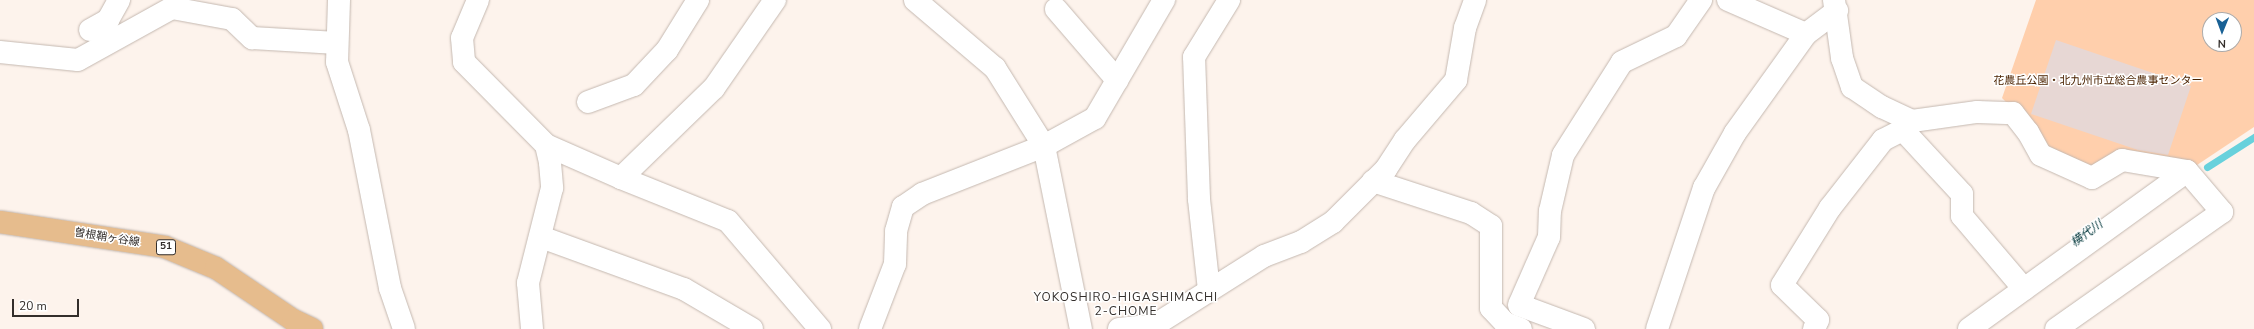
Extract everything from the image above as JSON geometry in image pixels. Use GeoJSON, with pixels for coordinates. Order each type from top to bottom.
{"type":"FeatureCollection","features":[{"type":"Feature","properties":{"kind":"main road","name":"曽根鞘ヶ谷線"},"geometry":{"type":"LineString","coordinates":[[0,222],[165,247],[216,268],[293,320],[312,329]]}},
{"type":"Feature","properties":{"kind":"street"},"geometry":{"type":"LineString","coordinates":[[90,30],[108,20],[119,0]]}},
{"type":"Feature","properties":{"kind":"street"},"geometry":{"type":"LineString","coordinates":[[339,0],[337,62],[359,130],[390,288],[404,329]]}},
{"type":"Feature","properties":{"kind":"street"},"geometry":{"type":"LineString","coordinates":[[478,0],[462,38],[464,62],[546,145],[621,178],[728,221],[820,329]]}},
{"type":"Feature","properties":{"kind":"street"},"geometry":{"type":"LineString","coordinates":[[588,102],[634,85],[667,50],[698,0]]}},
{"type":"Feature","properties":{"kind":"street"},"geometry":{"type":"LineString","coordinates":[[621,178],[714,88],[775,0]]}},
{"type":"Feature","properties":{"kind":"street"},"geometry":{"type":"LineString","coordinates":[[914,0],[995,68],[1044,146],[1082,329]]}},
{"type":"Feature","properties":{"kind":"street"},"geometry":{"type":"LineString","coordinates":[[870,329],[895,264],[896,231],[903,207],[922,194],[1044,146],[1095,118],[1164,0]]}},
{"type":"Feature","properties":{"kind":"street"},"geometry":{"type":"LineString","coordinates":[[1209,290],[1199,199],[1194,57],[1230,0]]}},
{"type":"Feature","properties":{"kind":"street"},"geometry":{"type":"LineString","coordinates":[[1119,329],[1156,327],[1209,290],[1264,256],[1301,242],[1332,222],[1373,181],[1456,80],[1465,28],[1475,0]]}},
{"type":"Feature","properties":{"kind":"street"},"geometry":{"type":"LineString","coordinates":[[1584,329],[1519,305],[1549,237],[1550,211],[1563,155],[1622,62],[1676,36],[1701,0]]}},
{"type":"Feature","properties":{"kind":"street"},"geometry":{"type":"LineString","coordinates":[[1728,0],[1806,34]]}},
{"type":"Feature","properties":{"kind":"street"},"geometry":{"type":"LineString","coordinates":[[1657,329],[1704,188],[1735,134],[1806,34],[1835,6]]}},
{"type":"Feature","properties":{"kind":"street"},"geometry":{"type":"LineString","coordinates":[[1835,6],[1842,58],[1852,87],[1908,126],[1962,194],[1962,216],[2024,289]]}},
{"type":"Feature","properties":{"kind":"street"},"geometry":{"type":"LineString","coordinates":[[0,52],[78,60],[172,8],[232,19],[252,38],[337,43]]}},
{"type":"Feature","properties":{"kind":"street"},"geometry":{"type":"LineString","coordinates":[[1056,9],[1117,80]]}},
{"type":"Feature","properties":{"kind":"street"},"geometry":{"type":"LineString","coordinates":[[1814,329],[1818,320],[1782,285],[1830,208],[1883,140],[1908,126],[1977,112],[2013,113],[2028,132],[2041,155],[2092,178],[2122,160],[2187,171],[2222,212],[2056,329]]}},
{"type":"Feature","properties":{"kind":"street"},"geometry":{"type":"LineString","coordinates":[[532,329],[528,283],[541,237],[552,188],[546,145]]}},
{"type":"Feature","properties":{"kind":"street"},"geometry":{"type":"LineString","coordinates":[[1969,329],[2187,171]]}},
{"type":"Feature","properties":{"kind":"street"},"geometry":{"type":"LineString","coordinates":[[1373,181],[1471,212],[1491,226],[1491,308],[1505,323],[1521,329]]}},
{"type":"Feature","properties":{"kind":"street"},"geometry":{"type":"LineString","coordinates":[[541,237],[684,289],[752,329]]}},
{"type":"Feature","properties":{"kind":"green space","name":"花農丘公園・北九州市立総合農事センター"},"geometry":{"type":"Polygon","coordinates":[[[2036,0],[2254,0],[2254,127],[2194,167],[2095,170],[2046,151],[2035,131],[2002,98],[2036,0]]]}},
{"type":"Feature","properties":{"kind":"building"},"geometry":{"type":"Polygon","coordinates":[[[2056,40],[2191,86],[2168,155],[2138,150],[2031,114],[2056,40]]]}},
{"type":"Feature","properties":{"kind":"waterway","name":"横代川"},"geometry":{"type":"LineString","coordinates":[[2207,167],[2254,137]]}},
{"type":"Feature","properties":{"kind":"district","name":"YOKOSHIRO-HIGASHIMACHI 2-CHOME"},"geometry":{"type":"Point","coordinates":[1126,305]}}]}
